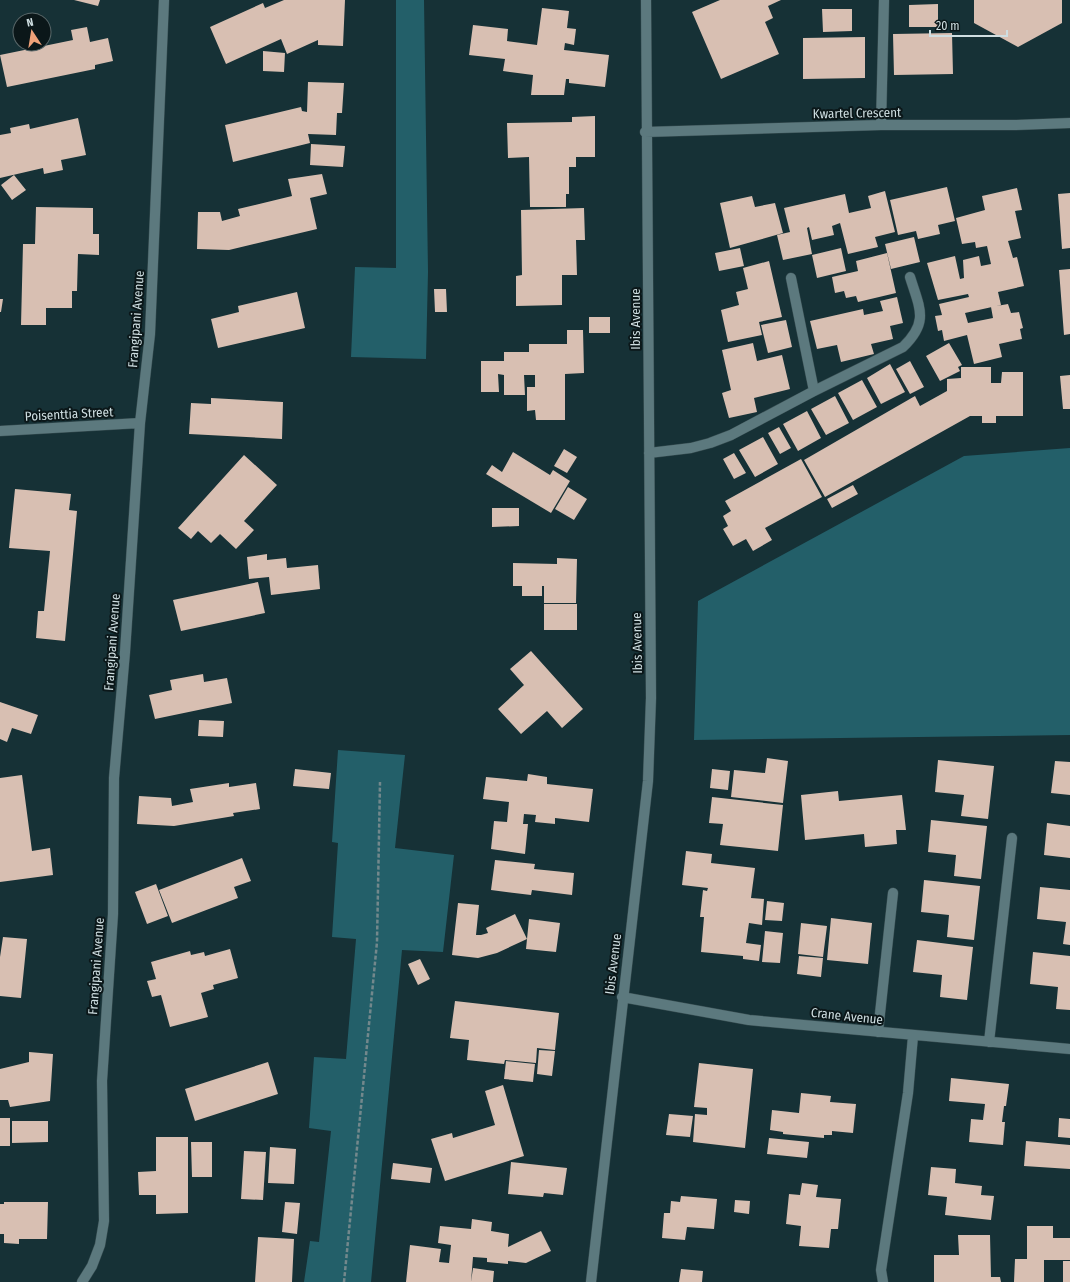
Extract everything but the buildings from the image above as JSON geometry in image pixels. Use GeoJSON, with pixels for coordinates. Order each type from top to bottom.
{"type":"FeatureCollection","features":[{"type":"Feature","properties":{"kind":"street","name":"Frangipani Avenue"},"geometry":{"type":"LineString","coordinates":[[82,1282],[92,1266],[100,1245],[104,1221],[102,1081],[113,914],[114,778],[126,644],[140,423],[150,334],[164,0]]}},
{"type":"Feature","properties":{"kind":"street","name":"Ibis Avenue"},"geometry":{"type":"LineString","coordinates":[[590,1282],[648,780],[651,698],[646,0]]}},
{"type":"Feature","properties":{"kind":"street"},"geometry":{"type":"LineString","coordinates":[[881,125],[884,0]]}},
{"type":"Feature","properties":{"kind":"street","name":"Kwartel Crescent"},"geometry":{"type":"LineString","coordinates":[[646,132],[881,125],[1016,125],[1070,123]]}},
{"type":"Feature","properties":{"kind":"street"},"geometry":{"type":"LineString","coordinates":[[649,453],[710,444],[731,435],[814,391],[903,347],[914,336],[921,322],[919,307],[910,277]]}},
{"type":"Feature","properties":{"kind":"street"},"geometry":{"type":"LineString","coordinates":[[791,278],[814,391]]}},
{"type":"Feature","properties":{"kind":"street","name":"Poisenttia Street"},"geometry":{"type":"LineString","coordinates":[[0,431],[140,423]]}},
{"type":"Feature","properties":{"kind":"street"},"geometry":{"type":"LineString","coordinates":[[990,1042],[1012,838]]}},
{"type":"Feature","properties":{"kind":"street"},"geometry":{"type":"LineString","coordinates":[[878,1032],[893,893]]}},
{"type":"Feature","properties":{"kind":"street","name":"Crane Avenue"},"geometry":{"type":"LineString","coordinates":[[622,997],[749,1020],[1070,1049]]}},
{"type":"Feature","properties":{"kind":"street"},"geometry":{"type":"LineString","coordinates":[[883,1282],[881,1270],[908,1093],[913,1036]]}},
{"type":"Feature","properties":{"kind":"path"},"geometry":{"type":"LineString","coordinates":[[344,1282],[377,942],[380,782]]}},
{"type":"Feature","properties":{"kind":"shaded area"},"geometry":{"type":"Polygon","coordinates":[[[396,0],[424,0],[428,272],[426,359],[351,357],[355,267],[396,268],[396,0]]]}},
{"type":"Feature","properties":{"kind":"shaded area"},"geometry":{"type":"Polygon","coordinates":[[[1070,448],[1070,735],[694,740],[698,601],[964,456],[1070,448]]]}},
{"type":"Feature","properties":{"kind":"shaded area"},"geometry":{"type":"Polygon","coordinates":[[[338,750],[405,755],[395,848],[454,855],[443,952],[402,950],[371,1282],[304,1282],[310,1241],[319,1242],[331,1131],[309,1128],[314,1057],[346,1059],[356,939],[332,937],[338,843],[332,842],[338,750]]]}}]}
